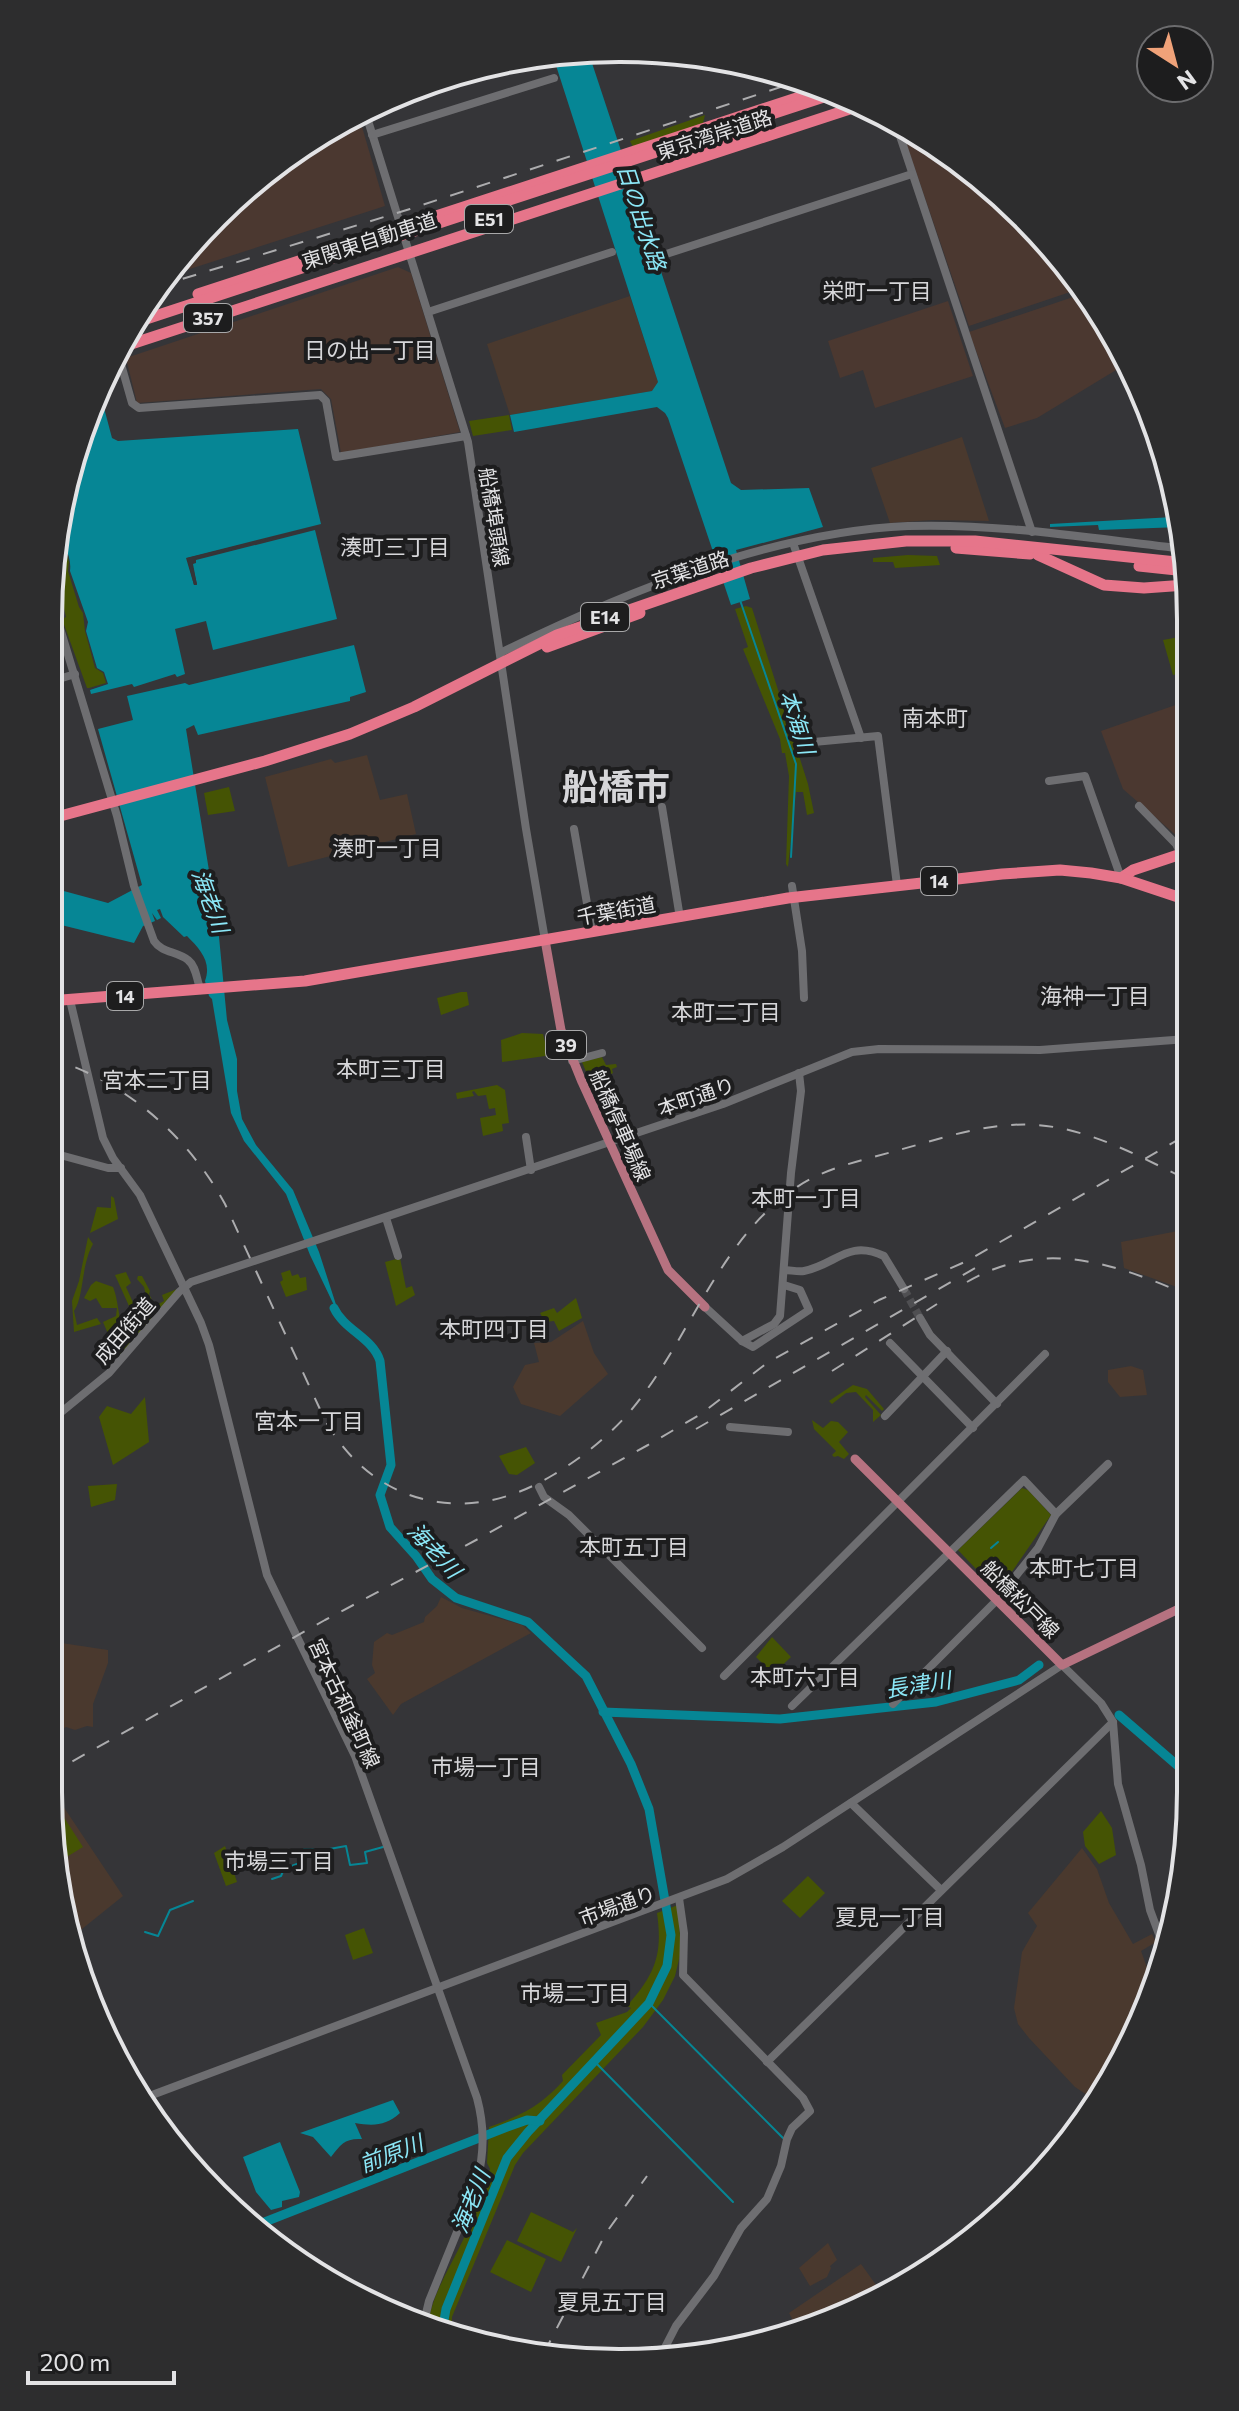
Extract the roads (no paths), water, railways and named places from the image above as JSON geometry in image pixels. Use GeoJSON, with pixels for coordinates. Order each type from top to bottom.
{"type":"FeatureCollection","features":[{"type":"Feature","properties":{"kind":"highway","name":"東京湾岸道路"},"geometry":{"type":"LineString","coordinates":[[158,307],[810,96]]}},
{"type":"Feature","properties":{"kind":"highway","name":"東関東自動車道"},"geometry":{"type":"LineString","coordinates":[[152,317],[818,99]]}},
{"type":"Feature","properties":{"kind":"highway","name":"東関東自動車道"},"geometry":{"type":"LineString","coordinates":[[142,333],[836,105]]}},
{"type":"Feature","properties":{"kind":"highway","name":"東京湾岸道路"},"geometry":{"type":"LineString","coordinates":[[136,343],[846,110]]}},
{"type":"Feature","properties":{"kind":"highway","name":"京葉道路"},"geometry":{"type":"LineString","coordinates":[[62,816],[265,761],[350,734],[414,707],[557,635],[751,568],[810,553],[875,543],[936,540],[1174,562]]}},
{"type":"Feature","properties":{"kind":"highway","name":"京葉道路"},"geometry":{"type":"LineString","coordinates":[[62,822],[309,756],[352,741],[417,713],[548,646],[754,574],[820,558],[871,550],[936,547],[1175,570]]}},
{"type":"Feature","properties":{"kind":"highway"},"geometry":{"type":"LineString","coordinates":[[1038,555],[1104,585],[1144,588],[1176,586]]}},
{"type":"Feature","properties":{"kind":"highway"},"geometry":{"type":"LineString","coordinates":[[1121,878],[1133,870],[1177,857]]}},
{"type":"Feature","properties":{"kind":"highway","name":"14"},"geometry":{"type":"LineString","coordinates":[[1121,878],[1177,859]]}},
{"type":"Feature","properties":{"kind":"highway"},"geometry":{"type":"LineString","coordinates":[[1155,889],[1150,879],[1156,868]]}},
{"type":"Feature","properties":{"kind":"highway","name":"千葉街道"},"geometry":{"type":"LineString","coordinates":[[62,1000],[305,981],[680,918],[792,892],[1060,870],[1121,878],[1177,897]]}},
{"type":"Feature","properties":{"kind":"main road","name":"船橋停車場線"},"geometry":{"type":"LineString","coordinates":[[545,940],[557,1011],[572,1061],[668,1270],[705,1307]]}},
{"type":"Feature","properties":{"kind":"main road","name":"船橋松戸線"},"geometry":{"type":"LineString","coordinates":[[855,1459],[1062,1665],[1177,1610]]}},
{"type":"Feature","properties":{"kind":"street"},"geometry":{"type":"LineString","coordinates":[[372,135],[554,78]]}},
{"type":"Feature","properties":{"kind":"street","name":"船橋埠頭線"},"geometry":{"type":"LineString","coordinates":[[368,122],[466,436],[545,940]]}},
{"type":"Feature","properties":{"kind":"street"},"geometry":{"type":"LineString","coordinates":[[901,139],[1032,532]]}},
{"type":"Feature","properties":{"kind":"street"},"geometry":{"type":"LineString","coordinates":[[657,257],[912,174]]}},
{"type":"Feature","properties":{"kind":"street"},"geometry":{"type":"LineString","coordinates":[[428,312],[612,252]]}},
{"type":"Feature","properties":{"kind":"street"},"geometry":{"type":"LineString","coordinates":[[123,367],[132,403],[139,408],[320,395],[326,401],[336,457],[466,436]]}},
{"type":"Feature","properties":{"kind":"street"},"geometry":{"type":"LineString","coordinates":[[500,653],[633,594],[716,565],[793,543],[844,533],[910,526],[960,526],[1172,547]]}},
{"type":"Feature","properties":{"kind":"street"},"geometry":{"type":"LineString","coordinates":[[793,543],[861,738]]}},
{"type":"Feature","properties":{"kind":"street"},"geometry":{"type":"LineString","coordinates":[[62,633],[132,871],[152,922],[153,934],[159,947],[192,963],[204,989]]}},
{"type":"Feature","properties":{"kind":"street"},"geometry":{"type":"LineString","coordinates":[[62,678],[75,674]]}},
{"type":"Feature","properties":{"kind":"street"},"geometry":{"type":"LineString","coordinates":[[803,743],[878,736],[897,885]]}},
{"type":"Feature","properties":{"kind":"street"},"geometry":{"type":"LineString","coordinates":[[1049,781],[1085,776],[1121,878]]}},
{"type":"Feature","properties":{"kind":"street"},"geometry":{"type":"LineString","coordinates":[[1139,806],[1177,845]]}},
{"type":"Feature","properties":{"kind":"street"},"geometry":{"type":"LineString","coordinates":[[662,807],[680,918]]}},
{"type":"Feature","properties":{"kind":"street"},"geometry":{"type":"LineString","coordinates":[[574,829],[592,932]]}},
{"type":"Feature","properties":{"kind":"street"},"geometry":{"type":"LineString","coordinates":[[792,892],[802,951],[804,998]]}},
{"type":"Feature","properties":{"kind":"street"},"geometry":{"type":"LineString","coordinates":[[70,1000],[103,1138],[121,1168]]}},
{"type":"Feature","properties":{"kind":"street","name":"本町通り"},"geometry":{"type":"LineString","coordinates":[[184,1286],[745,1096],[840,1055],[865,1050],[1040,1050],[1177,1040]]}},
{"type":"Feature","properties":{"kind":"street"},"geometry":{"type":"LineString","coordinates":[[572,1061],[602,1053]]}},
{"type":"Feature","properties":{"kind":"street"},"geometry":{"type":"LineString","coordinates":[[742,1341],[779,1319],[801,1091],[799,1073]]}},
{"type":"Feature","properties":{"kind":"street"},"geometry":{"type":"LineString","coordinates":[[526,1137],[531,1170]]}},
{"type":"Feature","properties":{"kind":"street"},"geometry":{"type":"LineString","coordinates":[[62,1156],[108,1168],[121,1168]]}},
{"type":"Feature","properties":{"kind":"street","name":"宮本古和釜町線"},"geometry":{"type":"LineString","coordinates":[[121,1168],[140,1195],[209,1345],[267,1575],[355,1756],[477,2098],[484,2136],[477,2183],[426,2314]]}},
{"type":"Feature","properties":{"kind":"street"},"geometry":{"type":"LineString","coordinates":[[386,1218],[398,1256]]}},
{"type":"Feature","properties":{"kind":"street"},"geometry":{"type":"LineString","coordinates":[[784,1270],[808,1270],[851,1250],[870,1252],[884,1256],[904,1289]]}},
{"type":"Feature","properties":{"kind":"street"},"geometry":{"type":"LineString","coordinates":[[705,1307],[750,1347],[807,1312],[808,1304],[800,1290],[784,1285]]}},
{"type":"Feature","properties":{"kind":"street","name":"成田街道"},"geometry":{"type":"LineString","coordinates":[[62,1411],[109,1372],[184,1286]]}},
{"type":"Feature","properties":{"kind":"street"},"geometry":{"type":"LineString","coordinates":[[920,1318],[927,1331],[997,1404]]}},
{"type":"Feature","properties":{"kind":"street"},"geometry":{"type":"LineString","coordinates":[[890,1343],[973,1428]]}},
{"type":"Feature","properties":{"kind":"street"},"geometry":{"type":"LineString","coordinates":[[885,1416],[947,1351]]}},
{"type":"Feature","properties":{"kind":"street"},"geometry":{"type":"LineString","coordinates":[[724,1676],[1045,1354]]}},
{"type":"Feature","properties":{"kind":"street"},"geometry":{"type":"LineString","coordinates":[[730,1427],[788,1432]]}},
{"type":"Feature","properties":{"kind":"street"},"geometry":{"type":"LineString","coordinates":[[893,1704],[996,1601],[1038,1548],[1056,1514],[1108,1464]]}},
{"type":"Feature","properties":{"kind":"street"},"geometry":{"type":"LineString","coordinates":[[792,1706],[1024,1480],[1056,1514]]}},
{"type":"Feature","properties":{"kind":"street"},"geometry":{"type":"LineString","coordinates":[[539,1487],[544,1497],[569,1515],[702,1648]]}},
{"type":"Feature","properties":{"kind":"street"},"geometry":{"type":"LineString","coordinates":[[1062,1665],[1101,1703],[1113,1722],[1118,1784],[1159,1933]]}},
{"type":"Feature","properties":{"kind":"street","name":"市場通り"},"geometry":{"type":"LineString","coordinates":[[152,2095],[676,1900],[744,1871],[1062,1665]]}},
{"type":"Feature","properties":{"kind":"street"},"geometry":{"type":"LineString","coordinates":[[767,2062],[1113,1722]]}},
{"type":"Feature","properties":{"kind":"street"},"geometry":{"type":"LineString","coordinates":[[851,1803],[941,1890]]}},
{"type":"Feature","properties":{"kind":"street"},"geometry":{"type":"LineString","coordinates":[[665,2347],[676,2326],[714,2276],[741,2228],[767,2199],[781,2166],[787,2139],[795,2125],[809,2114],[806,2102],[683,1975],[684,1933],[676,1900]]}},
{"type":"Feature","properties":{"kind":"water","name":"日の出水路"},"geometry":{"type":"Polygon","coordinates":[[[592,63],[731,483],[741,490],[809,488],[823,527],[736,550],[750,599],[731,605],[668,418],[657,407],[514,432],[510,415],[652,391],[658,382],[556,66],[592,63]]]}},
{"type":"Feature","properties":{"kind":"water"},"geometry":{"type":"Polygon","coordinates":[[[104,407],[112,438],[118,441],[298,429],[321,524],[186,558],[194,585],[197,585],[193,564],[196,560],[315,530],[337,619],[213,650],[206,621],[175,629],[185,674],[91,694],[90,690],[108,684],[104,672],[97,668],[86,631],[88,622],[70,571],[68,554],[81,475],[104,407]]]}},
{"type":"Feature","properties":{"kind":"water"},"geometry":{"type":"Polygon","coordinates":[[[1167,517],[1169,527],[1099,530],[1098,525],[1050,527],[1050,524],[1167,517]]]}},
{"type":"Feature","properties":{"kind":"water"},"geometry":{"type":"Polygon","coordinates":[[[354,645],[366,692],[350,697],[350,701],[198,735],[194,725],[186,729],[212,889],[206,892],[211,912],[217,916],[227,1020],[237,1059],[237,1091],[242,1119],[256,1145],[293,1190],[319,1252],[341,1320],[310,1255],[286,1194],[244,1141],[231,1113],[212,999],[205,981],[206,962],[200,951],[163,917],[160,909],[157,910],[161,918],[157,920],[152,913],[155,921],[143,926],[134,943],[62,925],[62,891],[108,903],[142,885],[98,729],[133,720],[127,696],[185,683],[189,685],[354,645]]]}},
{"type":"Feature","properties":{"kind":"water"},"geometry":{"type":"Polygon","coordinates":[[[393,2100],[400,2113],[379,2124],[355,2123],[362,2139],[344,2143],[331,2157],[313,2137],[300,2133],[393,2100]]]}},
{"type":"Feature","properties":{"kind":"water"},"geometry":{"type":"Polygon","coordinates":[[[280,2142],[300,2192],[299,2197],[282,2201],[282,2207],[271,2210],[256,2192],[243,2157],[280,2142]]]}},
{"type":"Feature","properties":{"kind":"waterway","name":"本海川"},"geometry":{"type":"LineString","coordinates":[[740,600],[796,764],[791,857]]}},
{"type":"Feature","properties":{"kind":"waterway","name":"海老川"},"geometry":{"type":"LineString","coordinates":[[334,1308],[344,1322],[371,1346],[380,1361],[391,1465],[380,1495],[390,1527],[432,1579],[456,1598],[528,1622],[586,1676],[631,1764],[649,1809],[671,1935],[667,1966],[649,2003],[507,2158],[444,2320]]}},
{"type":"Feature","properties":{"kind":"waterway"},"geometry":{"type":"LineString","coordinates":[[991,1548],[998,1542]]}},
{"type":"Feature","properties":{"kind":"waterway","name":"長津川"},"geometry":{"type":"LineString","coordinates":[[603,1712],[780,1719],[936,1702],[1019,1680],[1039,1665]]}},
{"type":"Feature","properties":{"kind":"waterway","name":"長津川"},"geometry":{"type":"LineString","coordinates":[[1119,1715],[1177,1765]]}},
{"type":"Feature","properties":{"kind":"waterway"},"geometry":{"type":"LineString","coordinates":[[272,1879],[281,1876],[284,1869],[302,1862],[304,1849],[324,1850],[346,1846],[350,1865],[367,1863],[365,1852],[383,1847]]}},
{"type":"Feature","properties":{"kind":"waterway"},"geometry":{"type":"LineString","coordinates":[[145,1932],[158,1936],[170,1910],[193,1901]]}},
{"type":"Feature","properties":{"kind":"waterway"},"geometry":{"type":"LineString","coordinates":[[649,2003],[783,2138]]}},
{"type":"Feature","properties":{"kind":"waterway"},"geometry":{"type":"LineString","coordinates":[[595,2062],[733,2202]]}},
{"type":"Feature","properties":{"kind":"waterway","name":"前原川"},"geometry":{"type":"LineString","coordinates":[[265,2222],[510,2126],[527,2120],[540,2121]]}},
{"type":"Feature","properties":{"kind":"tunnel"},"geometry":{"type":"LineString","coordinates":[[904,1289],[920,1318]]}},
{"type":"Feature","properties":{"kind":"railway"},"geometry":{"type":"LineString","coordinates":[[177,281],[410,209],[782,87]]}},
{"type":"Feature","properties":{"kind":"railway"},"geometry":{"type":"LineString","coordinates":[[62,1063],[128,1096],[173,1134],[192,1156],[225,1204],[335,1436],[358,1463],[387,1484],[438,1502],[484,1502],[526,1489],[579,1458],[602,1439],[643,1395],[730,1256],[750,1230],[797,1187],[821,1174],[969,1131],[997,1126],[1035,1125],[1102,1140],[1177,1174]]}},
{"type":"Feature","properties":{"kind":"railway"},"geometry":{"type":"LineString","coordinates":[[62,1767],[648,1445],[701,1414],[767,1363],[879,1300],[967,1261],[1177,1140]]}},
{"type":"Feature","properties":{"kind":"railway"},"geometry":{"type":"LineString","coordinates":[[967,1282],[995,1269],[1023,1261],[1051,1258],[1105,1265],[1177,1291]]}},
{"type":"Feature","properties":{"kind":"railway"},"geometry":{"type":"LineString","coordinates":[[696,1429],[977,1267]]}},
{"type":"Feature","properties":{"kind":"railway"},"geometry":{"type":"LineString","coordinates":[[832,1371],[937,1304]]}},
{"type":"Feature","properties":{"kind":"railway"},"geometry":{"type":"LineString","coordinates":[[549,2344],[606,2233],[647,2176]]}},
{"type":"Feature","properties":{"kind":"district","name":"栄町一丁目"},"geometry":{"type":"Point","coordinates":[877,290]}},
{"type":"Feature","properties":{"kind":"district","name":"日の出一丁目"},"geometry":{"type":"Point","coordinates":[370,349]}},
{"type":"Feature","properties":{"kind":"district","name":"湊町三丁目"},"geometry":{"type":"Point","coordinates":[395,546]}},
{"type":"Feature","properties":{"kind":"district","name":"南本町"},"geometry":{"type":"Point","coordinates":[935,717]}},
{"type":"Feature","properties":{"kind":"district","name":"船橋市"},"geometry":{"type":"Point","coordinates":[616,785]}},
{"type":"Feature","properties":{"kind":"district","name":"湊町一丁目"},"geometry":{"type":"Point","coordinates":[387,847]}},
{"type":"Feature","properties":{"kind":"district","name":"海神一丁目"},"geometry":{"type":"Point","coordinates":[1095,995]}},
{"type":"Feature","properties":{"kind":"district","name":"本町二丁目"},"geometry":{"type":"Point","coordinates":[726,1011]}},
{"type":"Feature","properties":{"kind":"district","name":"本町三丁目"},"geometry":{"type":"Point","coordinates":[391,1068]}},
{"type":"Feature","properties":{"kind":"district","name":"宮本二丁目"},"geometry":{"type":"Point","coordinates":[157,1079]}},
{"type":"Feature","properties":{"kind":"district","name":"本町一丁目"},"geometry":{"type":"Point","coordinates":[806,1197]}},
{"type":"Feature","properties":{"kind":"district","name":"本町四丁目"},"geometry":{"type":"Point","coordinates":[494,1328]}},
{"type":"Feature","properties":{"kind":"district","name":"宮本一丁目"},"geometry":{"type":"Point","coordinates":[309,1420]}},
{"type":"Feature","properties":{"kind":"district","name":"本町五丁目"},"geometry":{"type":"Point","coordinates":[634,1546]}},
{"type":"Feature","properties":{"kind":"district","name":"本町七丁目"},"geometry":{"type":"Point","coordinates":[1084,1567]}},
{"type":"Feature","properties":{"kind":"district","name":"本町六丁目"},"geometry":{"type":"Point","coordinates":[805,1676]}},
{"type":"Feature","properties":{"kind":"district","name":"市場一丁目"},"geometry":{"type":"Point","coordinates":[486,1766]}},
{"type":"Feature","properties":{"kind":"district","name":"市場三丁目"},"geometry":{"type":"Point","coordinates":[279,1860]}},
{"type":"Feature","properties":{"kind":"district","name":"夏見一丁目"},"geometry":{"type":"Point","coordinates":[890,1916]}},
{"type":"Feature","properties":{"kind":"district","name":"市場二丁目"},"geometry":{"type":"Point","coordinates":[575,1992]}},
{"type":"Feature","properties":{"kind":"district","name":"夏見五丁目"},"geometry":{"type":"Point","coordinates":[612,2301]}}]}
